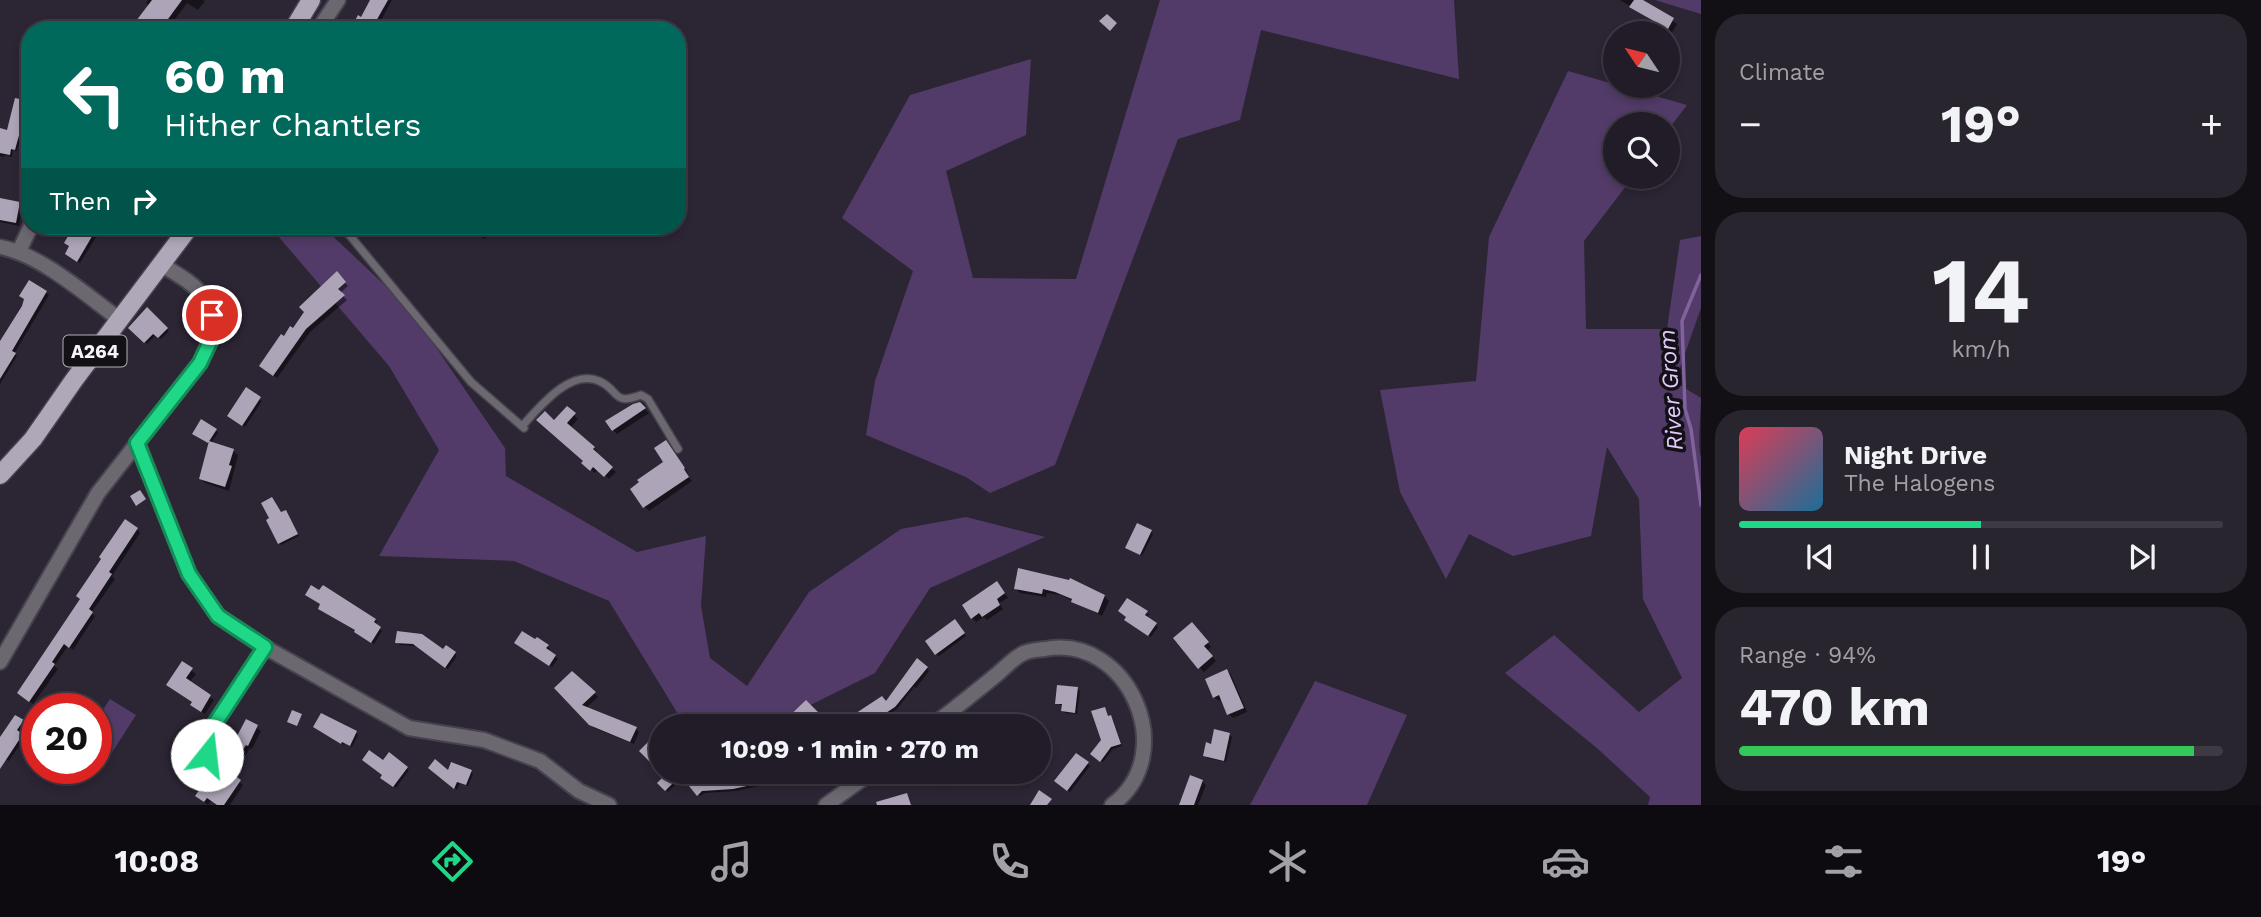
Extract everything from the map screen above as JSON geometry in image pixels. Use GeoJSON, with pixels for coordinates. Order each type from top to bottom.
{"type":"FeatureCollection","features":[{"type":"Feature","properties":{"kind":"main road"},"geometry":{"type":"LineString","coordinates":[[298,21],[311,0]]}},
{"type":"Feature","properties":{"kind":"main road","name":"A264"},"geometry":{"type":"LineString","coordinates":[[0,475],[33,439],[183,235]]}},
{"type":"Feature","properties":{"kind":"street"},"geometry":{"type":"LineString","coordinates":[[324,21],[338,0]]}},
{"type":"Feature","properties":{"kind":"street"},"geometry":{"type":"LineString","coordinates":[[19,251],[27,235]]}},
{"type":"Feature","properties":{"kind":"street"},"geometry":{"type":"LineString","coordinates":[[0,248],[19,251],[75,286],[119,319]]}},
{"type":"Feature","properties":{"kind":"street"},"geometry":{"type":"LineString","coordinates":[[0,662],[98,492],[200,363],[216,329],[207,301],[197,287],[162,264]]}},
{"type":"Feature","properties":{"kind":"street"},"geometry":{"type":"LineString","coordinates":[[137,443],[189,574],[218,616],[265,647],[409,728],[484,740],[540,761],[579,791],[609,805]]}},
{"type":"Feature","properties":{"kind":"street"},"geometry":{"type":"LineString","coordinates":[[947,714],[1024,653],[1055,647],[1078,649],[1101,660],[1121,678],[1134,697],[1144,725],[1144,750],[1137,773],[1127,794],[1112,805]]}},
{"type":"Feature","properties":{"kind":"street"},"geometry":{"type":"LineString","coordinates":[[830,804],[857,784]]}},
{"type":"Feature","properties":{"kind":"lane"},"geometry":{"type":"LineString","coordinates":[[349,235],[471,382],[523,427],[560,388],[579,379],[594,379],[601,381],[621,399],[627,400],[641,395],[648,399],[678,449]]}},
{"type":"Feature","properties":{"kind":"lane"},"geometry":{"type":"LineString","coordinates":[[207,755],[212,728],[265,647]]}},
{"type":"Feature","properties":{"kind":"shaded area"},"geometry":{"type":"Polygon","coordinates":[[[1160,0],[1454,0],[1459,79],[1261,30],[1240,120],[1178,139],[1055,465],[990,493],[966,477],[866,435],[875,381],[913,271],[842,218],[910,95],[1031,59],[1026,135],[946,171],[973,278],[1076,279],[1160,0]]]}},
{"type":"Feature","properties":{"kind":"shaded area"},"geometry":{"type":"Polygon","coordinates":[[[1655,0],[1701,0],[1701,14],[1655,0]]]}},
{"type":"Feature","properties":{"kind":"shaded area"},"geometry":{"type":"Polygon","coordinates":[[[1568,71],[1603,81],[1603,98],[1662,98],[1687,105],[1680,114],[1680,112],[1603,112],[1603,189],[1624,189],[1584,241],[1586,329],[1667,329],[1680,240],[1701,236],[1701,308],[1675,382],[1701,398],[1701,805],[1648,805],[1650,797],[1598,749],[1505,673],[1554,635],[1639,712],[1682,678],[1643,599],[1639,499],[1607,447],[1591,536],[1513,556],[1469,534],[1446,579],[1400,492],[1380,390],[1476,381],[1489,237],[1568,71]]]}},
{"type":"Feature","properties":{"kind":"shaded area"},"geometry":{"type":"Polygon","coordinates":[[[276,235],[332,235],[409,308],[505,448],[506,476],[637,552],[706,536],[701,606],[710,658],[747,686],[809,592],[901,529],[966,517],[1045,537],[930,588],[875,673],[792,714],[678,714],[609,601],[514,561],[379,556],[439,450],[389,366],[276,235]]]}},
{"type":"Feature","properties":{"kind":"shaded area"},"geometry":{"type":"Polygon","coordinates":[[[1315,681],[1407,715],[1367,805],[1250,805],[1315,681]]]}},
{"type":"Feature","properties":{"kind":"shaded area"},"geometry":{"type":"Polygon","coordinates":[[[112,700],[136,715],[112,752],[112,700]]]}},
{"type":"Feature","properties":{"kind":"building"},"geometry":{"type":"Polygon","coordinates":[[[152,0],[182,0],[167,21],[136,21],[152,0]]]}},
{"type":"Feature","properties":{"kind":"building"},"geometry":{"type":"Polygon","coordinates":[[[370,0],[388,0],[376,21],[355,21],[358,15],[361,17],[370,0]]]}},
{"type":"Feature","properties":{"kind":"building"},"geometry":{"type":"Polygon","coordinates":[[[1634,0],[1643,0],[1674,18],[1672,21],[1654,21],[1629,7],[1634,0]]]}},
{"type":"Feature","properties":{"kind":"building"},"geometry":{"type":"Polygon","coordinates":[[[1107,14],[1117,23],[1110,31],[1099,21],[1107,14]]]}},
{"type":"Feature","properties":{"kind":"building"},"geometry":{"type":"Polygon","coordinates":[[[15,98],[21,99],[21,128],[15,150],[11,149],[10,155],[0,153],[0,128],[7,130],[15,98]]]}},
{"type":"Feature","properties":{"kind":"building"},"geometry":{"type":"Polygon","coordinates":[[[0,198],[20,202],[16,223],[0,220],[0,198]]]}},
{"type":"Feature","properties":{"kind":"building"},"geometry":{"type":"Polygon","coordinates":[[[69,235],[93,235],[77,262],[65,254],[69,246],[64,243],[69,235]]]}},
{"type":"Feature","properties":{"kind":"building"},"geometry":{"type":"Polygon","coordinates":[[[337,271],[346,282],[338,289],[345,295],[306,329],[273,376],[259,366],[281,334],[284,336],[290,326],[293,328],[304,312],[299,307],[337,271]]]}},
{"type":"Feature","properties":{"kind":"building"},"geometry":{"type":"Polygon","coordinates":[[[29,280],[47,291],[12,351],[16,353],[0,379],[0,341],[22,306],[24,299],[19,296],[29,280]]]}},
{"type":"Feature","properties":{"kind":"building"},"geometry":{"type":"Polygon","coordinates":[[[147,307],[168,328],[158,338],[153,334],[144,343],[128,328],[147,307]]]}},
{"type":"Feature","properties":{"kind":"building"},"geometry":{"type":"Polygon","coordinates":[[[246,387],[261,397],[242,426],[227,416],[246,387]]]}},
{"type":"Feature","properties":{"kind":"building"},"geometry":{"type":"Polygon","coordinates":[[[640,402],[646,408],[612,431],[605,421],[640,402]]]}},
{"type":"Feature","properties":{"kind":"building"},"geometry":{"type":"Polygon","coordinates":[[[567,406],[576,413],[567,423],[613,467],[604,477],[593,467],[590,471],[581,463],[583,461],[536,420],[545,411],[554,420],[567,406]]]}},
{"type":"Feature","properties":{"kind":"building"},"geometry":{"type":"Polygon","coordinates":[[[201,419],[217,429],[208,443],[192,434],[201,419]]]}},
{"type":"Feature","properties":{"kind":"building"},"geometry":{"type":"Polygon","coordinates":[[[666,440],[689,477],[643,508],[630,489],[639,482],[637,480],[663,462],[654,448],[666,440]]]}},
{"type":"Feature","properties":{"kind":"building"},"geometry":{"type":"Polygon","coordinates":[[[209,441],[234,449],[225,487],[199,479],[209,441]]]}},
{"type":"Feature","properties":{"kind":"building"},"geometry":{"type":"Polygon","coordinates":[[[140,490],[146,499],[136,506],[130,496],[140,490]]]}},
{"type":"Feature","properties":{"kind":"building"},"geometry":{"type":"Polygon","coordinates":[[[272,497],[281,512],[286,510],[298,534],[278,544],[261,503],[272,497]]]}},
{"type":"Feature","properties":{"kind":"building"},"geometry":{"type":"Polygon","coordinates":[[[125,519],[138,528],[109,572],[112,574],[89,609],[93,612],[69,648],[64,644],[52,662],[55,664],[35,693],[21,693],[21,696],[17,693],[80,599],[76,596],[101,559],[99,557],[125,519]]]}},
{"type":"Feature","properties":{"kind":"building"},"geometry":{"type":"Polygon","coordinates":[[[1137,523],[1152,530],[1140,555],[1125,548],[1137,523]]]}},
{"type":"Feature","properties":{"kind":"building"},"geometry":{"type":"Polygon","coordinates":[[[1018,568],[1069,580],[1070,578],[1105,595],[1098,613],[1055,592],[1043,589],[1042,594],[1014,589],[1018,568]]]}},
{"type":"Feature","properties":{"kind":"building"},"geometry":{"type":"Polygon","coordinates":[[[997,581],[1005,593],[997,599],[1000,605],[982,617],[979,613],[971,619],[962,605],[997,581]]]}},
{"type":"Feature","properties":{"kind":"building"},"geometry":{"type":"Polygon","coordinates":[[[311,585],[319,590],[323,585],[376,619],[374,622],[381,627],[371,643],[354,632],[355,630],[318,609],[320,604],[305,595],[311,585]]]}},
{"type":"Feature","properties":{"kind":"building"},"geometry":{"type":"Polygon","coordinates":[[[1127,598],[1148,611],[1145,615],[1157,623],[1148,636],[1124,620],[1126,617],[1118,611],[1127,598]]]}},
{"type":"Feature","properties":{"kind":"building"},"geometry":{"type":"Polygon","coordinates":[[[955,619],[965,633],[935,655],[925,641],[955,619]]]}},
{"type":"Feature","properties":{"kind":"building"},"geometry":{"type":"Polygon","coordinates":[[[1192,622],[1209,642],[1204,646],[1213,656],[1198,669],[1173,638],[1192,622]]]}},
{"type":"Feature","properties":{"kind":"building"},"geometry":{"type":"Polygon","coordinates":[[[397,631],[422,634],[443,649],[446,645],[456,652],[445,668],[413,644],[395,643],[397,631]]]}},
{"type":"Feature","properties":{"kind":"building"},"geometry":{"type":"Polygon","coordinates":[[[522,631],[549,645],[546,648],[556,655],[549,666],[514,643],[522,631]]]}},
{"type":"Feature","properties":{"kind":"building"},"geometry":{"type":"Polygon","coordinates":[[[917,658],[928,667],[895,707],[884,714],[855,714],[882,696],[886,701],[917,658]]]}},
{"type":"Feature","properties":{"kind":"building"},"geometry":{"type":"Polygon","coordinates":[[[182,661],[193,668],[186,678],[211,695],[201,712],[190,705],[192,702],[166,685],[182,661]]]}},
{"type":"Feature","properties":{"kind":"building"},"geometry":{"type":"Polygon","coordinates":[[[1227,669],[1244,708],[1227,715],[1219,695],[1213,698],[1205,679],[1227,669]]]}},
{"type":"Feature","properties":{"kind":"building"},"geometry":{"type":"Polygon","coordinates":[[[572,671],[596,692],[582,705],[637,727],[630,742],[589,725],[554,688],[572,671]]]}},
{"type":"Feature","properties":{"kind":"building"},"geometry":{"type":"Polygon","coordinates":[[[1057,685],[1078,687],[1075,713],[1061,711],[1062,704],[1055,704],[1057,685]]]}},
{"type":"Feature","properties":{"kind":"building"},"geometry":{"type":"Polygon","coordinates":[[[806,700],[818,712],[816,714],[791,714],[806,700]]]}},
{"type":"Feature","properties":{"kind":"building"},"geometry":{"type":"Polygon","coordinates":[[[1105,707],[1108,716],[1111,715],[1121,744],[1111,747],[1100,762],[1090,754],[1101,740],[1091,711],[1105,707]]]}},
{"type":"Feature","properties":{"kind":"building"},"geometry":{"type":"Polygon","coordinates":[[[292,710],[302,714],[297,726],[287,722],[292,710]]]}},
{"type":"Feature","properties":{"kind":"building"},"geometry":{"type":"Polygon","coordinates":[[[321,713],[357,731],[350,746],[342,742],[341,744],[313,727],[321,713]]]}},
{"type":"Feature","properties":{"kind":"building"},"geometry":{"type":"Polygon","coordinates":[[[15,715],[21,718],[17,730],[21,733],[21,737],[0,769],[0,737],[15,715]]]}},
{"type":"Feature","properties":{"kind":"building"},"geometry":{"type":"Polygon","coordinates":[[[246,719],[258,725],[248,746],[246,745],[229,771],[241,780],[224,805],[217,805],[207,798],[204,802],[195,796],[202,786],[197,783],[203,773],[207,775],[224,750],[228,753],[246,719]]]}},
{"type":"Feature","properties":{"kind":"building"},"geometry":{"type":"Polygon","coordinates":[[[1214,729],[1230,733],[1224,761],[1203,756],[1206,742],[1211,744],[1214,729]]]}},
{"type":"Feature","properties":{"kind":"building"},"geometry":{"type":"Polygon","coordinates":[[[649,741],[649,761],[639,751],[649,741]]]}},
{"type":"Feature","properties":{"kind":"building"},"geometry":{"type":"Polygon","coordinates":[[[369,750],[383,760],[389,752],[408,767],[393,787],[362,760],[369,750]]]}},
{"type":"Feature","properties":{"kind":"building"},"geometry":{"type":"Polygon","coordinates":[[[1076,753],[1089,762],[1067,791],[1054,781],[1076,753]]]}},
{"type":"Feature","properties":{"kind":"building"},"geometry":{"type":"Polygon","coordinates":[[[435,759],[448,770],[451,762],[472,770],[466,785],[457,782],[454,789],[428,768],[435,759]]]}},
{"type":"Feature","properties":{"kind":"building"},"geometry":{"type":"Polygon","coordinates":[[[1190,775],[1203,780],[1194,805],[1179,805],[1190,775]]]}},
{"type":"Feature","properties":{"kind":"building"},"geometry":{"type":"Polygon","coordinates":[[[658,784],[672,784],[665,791],[658,784]]]}},
{"type":"Feature","properties":{"kind":"building"},"geometry":{"type":"Polygon","coordinates":[[[756,784],[702,791],[697,796],[689,786],[756,784]]]}},
{"type":"Feature","properties":{"kind":"building"},"geometry":{"type":"Polygon","coordinates":[[[1039,790],[1052,799],[1047,805],[1030,805],[1039,790]]]}},
{"type":"Feature","properties":{"kind":"building"},"geometry":{"type":"Polygon","coordinates":[[[907,793],[911,805],[877,805],[876,802],[907,793]]]}},
{"type":"Feature","properties":{"kind":"waterway","name":"River Grom"},"geometry":{"type":"LineString","coordinates":[[1701,275],[1682,321],[1685,409],[1691,429],[1701,505]]}},
{"type":"Feature","properties":{"kind":"route"},"geometry":{"type":"LineString","coordinates":[[207,755],[212,728],[265,647],[218,616],[189,574],[137,443],[200,363],[216,329],[212,315]]}}]}
